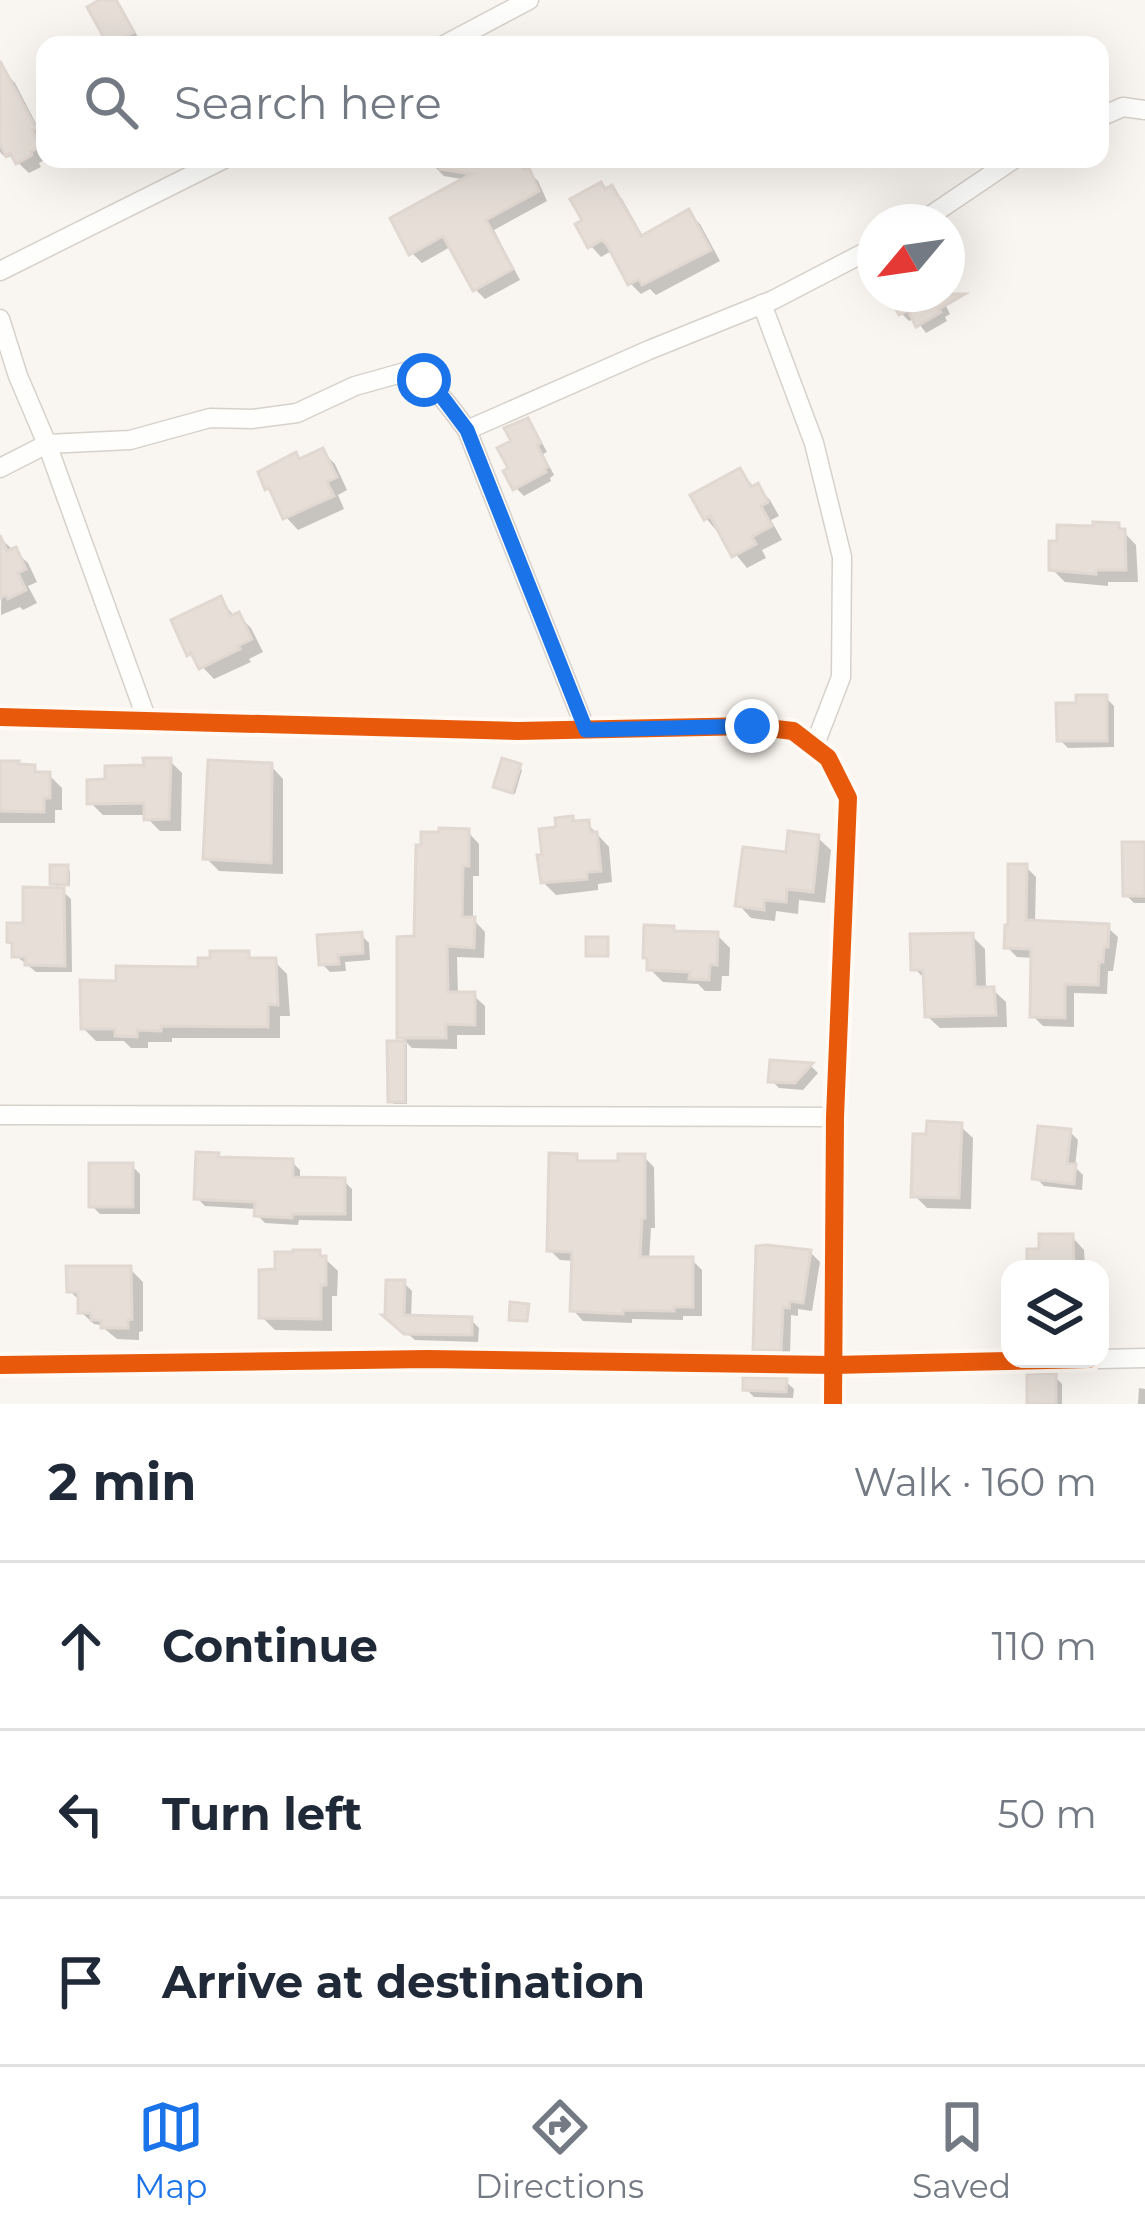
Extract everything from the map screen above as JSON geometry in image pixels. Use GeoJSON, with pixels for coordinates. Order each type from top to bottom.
{"type":"FeatureCollection","features":[{"type":"Feature","properties":{"kind":"street"},"geometry":{"type":"LineString","coordinates":[[461,36],[530,0]]}},
{"type":"Feature","properties":{"kind":"street"},"geometry":{"type":"LineString","coordinates":[[1109,112],[1123,107],[1145,110]]}},
{"type":"Feature","properties":{"kind":"street"},"geometry":{"type":"LineString","coordinates":[[0,271],[206,168]]}},
{"type":"Feature","properties":{"kind":"street"},"geometry":{"type":"LineString","coordinates":[[948,204],[1001,168]]}},
{"type":"Feature","properties":{"kind":"street"},"geometry":{"type":"LineString","coordinates":[[467,430],[762,304],[857,256]]}},
{"type":"Feature","properties":{"kind":"street"},"geometry":{"type":"LineString","coordinates":[[762,304],[814,443],[842,557],[842,677],[814,747]]}},
{"type":"Feature","properties":{"kind":"street"},"geometry":{"type":"LineString","coordinates":[[0,319],[147,720]]}},
{"type":"Feature","properties":{"kind":"street"},"geometry":{"type":"LineString","coordinates":[[0,468],[47,444],[130,440],[210,418],[298,413],[355,386],[405,372],[424,380],[467,430],[586,730]]}},
{"type":"Feature","properties":{"kind":"street"},"geometry":{"type":"LineString","coordinates":[[0,717],[518,731],[752,726],[793,731],[828,758],[848,799],[835,1117],[832,1404]]}},
{"type":"Feature","properties":{"kind":"street"},"geometry":{"type":"LineString","coordinates":[[0,1115],[835,1117]]}},
{"type":"Feature","properties":{"kind":"street"},"geometry":{"type":"LineString","coordinates":[[1109,1359],[1145,1358]]}},
{"type":"Feature","properties":{"kind":"street"},"geometry":{"type":"LineString","coordinates":[[0,1365],[428,1359],[832,1365],[1001,1361]]}},
{"type":"Feature","properties":{"kind":"building"},"geometry":{"type":"Polygon","coordinates":[[[99,0],[116,0],[134,32],[103,36],[87,7],[99,0]]]}},
{"type":"Feature","properties":{"kind":"building"},"geometry":{"type":"Polygon","coordinates":[[[0,61],[36,128],[32,130],[36,149],[16,164],[0,144],[0,61]]]}},
{"type":"Feature","properties":{"kind":"building"},"geometry":{"type":"Polygon","coordinates":[[[529,168],[539,191],[486,220],[513,269],[473,291],[443,236],[409,255],[390,218],[471,174],[440,169],[529,168]]]}},
{"type":"Feature","properties":{"kind":"building"},"geometry":{"type":"Polygon","coordinates":[[[601,182],[605,189],[612,185],[641,236],[689,209],[711,250],[642,285],[639,279],[628,285],[607,245],[602,240],[588,248],[575,224],[582,220],[570,199],[601,182]]]}},
{"type":"Feature","properties":{"kind":"building"},"geometry":{"type":"Polygon","coordinates":[[[909,312],[941,312],[916,327],[909,312]]]}},
{"type":"Feature","properties":{"kind":"building"},"geometry":{"type":"Polygon","coordinates":[[[528,418],[548,467],[513,490],[497,448],[511,441],[504,428],[528,418]]]}},
{"type":"Feature","properties":{"kind":"building"},"geometry":{"type":"Polygon","coordinates":[[[323,448],[337,477],[327,482],[334,496],[283,519],[258,472],[296,452],[299,459],[323,448]]]}},
{"type":"Feature","properties":{"kind":"building"},"geometry":{"type":"Polygon","coordinates":[[[740,468],[751,487],[758,483],[768,502],[761,506],[772,526],[752,537],[756,544],[732,557],[710,516],[704,520],[690,495],[740,468]]]}},
{"type":"Feature","properties":{"kind":"building"},"geometry":{"type":"Polygon","coordinates":[[[1093,522],[1119,523],[1119,529],[1125,529],[1126,570],[1096,570],[1096,574],[1049,570],[1049,541],[1057,541],[1057,525],[1093,526],[1093,522]]]}},
{"type":"Feature","properties":{"kind":"building"},"geometry":{"type":"Polygon","coordinates":[[[0,535],[7,551],[16,547],[26,569],[18,573],[26,590],[8,599],[6,595],[0,598],[0,535]]]}},
{"type":"Feature","properties":{"kind":"building"},"geometry":{"type":"Polygon","coordinates":[[[221,596],[230,616],[239,612],[252,639],[199,669],[191,653],[187,656],[171,620],[221,596]]]}},
{"type":"Feature","properties":{"kind":"building"},"geometry":{"type":"Polygon","coordinates":[[[1076,695],[1107,695],[1107,741],[1057,741],[1056,703],[1076,703],[1076,695]]]}},
{"type":"Feature","properties":{"kind":"building"},"geometry":{"type":"Polygon","coordinates":[[[143,758],[171,758],[169,819],[144,820],[144,803],[87,804],[87,780],[105,779],[105,766],[144,765],[143,758]]]}},
{"type":"Feature","properties":{"kind":"building"},"geometry":{"type":"Polygon","coordinates":[[[502,758],[521,764],[512,793],[493,787],[502,758]]]}},
{"type":"Feature","properties":{"kind":"building"},"geometry":{"type":"Polygon","coordinates":[[[208,760],[272,763],[271,863],[203,859],[208,760]]]}},
{"type":"Feature","properties":{"kind":"building"},"geometry":{"type":"Polygon","coordinates":[[[0,761],[19,761],[35,765],[35,772],[50,772],[50,798],[44,798],[44,812],[0,811],[0,761]]]}},
{"type":"Feature","properties":{"kind":"building"},"geometry":{"type":"Polygon","coordinates":[[[573,816],[573,821],[589,820],[590,832],[597,832],[601,871],[587,872],[587,879],[541,883],[539,829],[556,827],[555,818],[573,816]]]}},
{"type":"Feature","properties":{"kind":"building"},"geometry":{"type":"Polygon","coordinates":[[[439,828],[469,829],[462,917],[475,917],[474,948],[447,946],[448,992],[475,992],[475,1025],[446,1024],[446,1038],[397,1038],[397,937],[414,936],[416,845],[421,845],[421,832],[439,832],[439,828]]]}},
{"type":"Feature","properties":{"kind":"building"},"geometry":{"type":"Polygon","coordinates":[[[788,831],[819,835],[813,892],[787,889],[786,902],[764,900],[764,910],[735,906],[743,847],[786,852],[788,831]]]}},
{"type":"Feature","properties":{"kind":"building"},"geometry":{"type":"Polygon","coordinates":[[[1122,842],[1145,842],[1145,896],[1123,896],[1122,842]]]}},
{"type":"Feature","properties":{"kind":"building"},"geometry":{"type":"Polygon","coordinates":[[[1008,864],[1027,864],[1026,920],[1109,924],[1098,985],[1065,984],[1065,1018],[1030,1017],[1031,949],[1004,948],[1008,864]]]}},
{"type":"Feature","properties":{"kind":"building"},"geometry":{"type":"Polygon","coordinates":[[[50,865],[68,865],[68,885],[50,884],[50,865]]]}},
{"type":"Feature","properties":{"kind":"building"},"geometry":{"type":"Polygon","coordinates":[[[23,887],[64,888],[65,966],[25,965],[25,957],[12,957],[7,923],[23,923],[23,887]]]}},
{"type":"Feature","properties":{"kind":"building"},"geometry":{"type":"Polygon","coordinates":[[[644,925],[718,932],[717,965],[710,964],[709,980],[689,979],[690,972],[647,970],[644,925]]]}},
{"type":"Feature","properties":{"kind":"building"},"geometry":{"type":"Polygon","coordinates":[[[362,932],[363,953],[338,955],[339,964],[319,965],[317,935],[362,932]]]}},
{"type":"Feature","properties":{"kind":"building"},"geometry":{"type":"Polygon","coordinates":[[[973,933],[975,987],[994,987],[996,1015],[925,1017],[923,970],[911,970],[910,934],[973,933]]]}},
{"type":"Feature","properties":{"kind":"building"},"geometry":{"type":"Polygon","coordinates":[[[586,937],[608,937],[608,956],[586,956],[586,937]]]}},
{"type":"Feature","properties":{"kind":"building"},"geometry":{"type":"Polygon","coordinates":[[[210,951],[249,951],[249,958],[276,958],[278,1005],[268,1004],[268,1027],[161,1026],[161,1031],[137,1030],[137,1037],[115,1036],[115,1029],[81,1029],[80,980],[116,981],[116,966],[198,967],[198,958],[210,958],[210,951]]]}},
{"type":"Feature","properties":{"kind":"building"},"geometry":{"type":"Polygon","coordinates":[[[387,1041],[405,1041],[405,1102],[388,1102],[387,1041]]]}},
{"type":"Feature","properties":{"kind":"building"},"geometry":{"type":"Polygon","coordinates":[[[770,1060],[813,1063],[795,1083],[768,1082],[770,1060]]]}},
{"type":"Feature","properties":{"kind":"building"},"geometry":{"type":"Polygon","coordinates":[[[927,1121],[962,1123],[959,1198],[911,1197],[913,1134],[926,1134],[927,1121]]]}},
{"type":"Feature","properties":{"kind":"building"},"geometry":{"type":"Polygon","coordinates":[[[1038,1126],[1071,1129],[1067,1164],[1076,1164],[1074,1184],[1032,1179],[1038,1126]]]}},
{"type":"Feature","properties":{"kind":"building"},"geometry":{"type":"Polygon","coordinates":[[[196,1152],[293,1159],[293,1177],[345,1178],[345,1214],[254,1216],[255,1202],[194,1199],[196,1152]]]}},
{"type":"Feature","properties":{"kind":"building"},"geometry":{"type":"Polygon","coordinates":[[[549,1153],[577,1154],[577,1161],[618,1161],[618,1154],[645,1154],[640,1257],[693,1257],[693,1307],[623,1310],[623,1314],[570,1311],[572,1252],[547,1251],[549,1153]]]}},
{"type":"Feature","properties":{"kind":"building"},"geometry":{"type":"Polygon","coordinates":[[[89,1163],[133,1163],[133,1207],[89,1207],[89,1163]]]}},
{"type":"Feature","properties":{"kind":"building"},"geometry":{"type":"Polygon","coordinates":[[[1039,1234],[1073,1234],[1074,1260],[1027,1260],[1027,1249],[1039,1249],[1039,1234]]]}},
{"type":"Feature","properties":{"kind":"building"},"geometry":{"type":"Polygon","coordinates":[[[756,1246],[811,1250],[803,1303],[790,1301],[789,1308],[783,1307],[781,1351],[753,1350],[756,1246]]]}},
{"type":"Feature","properties":{"kind":"building"},"geometry":{"type":"Polygon","coordinates":[[[320,1250],[320,1256],[326,1256],[321,1319],[259,1318],[259,1270],[275,1269],[275,1252],[320,1250]]]}},
{"type":"Feature","properties":{"kind":"building"},"geometry":{"type":"Polygon","coordinates":[[[66,1266],[131,1266],[128,1328],[101,1328],[101,1320],[91,1320],[91,1313],[78,1313],[78,1292],[67,1292],[66,1266]]]}},
{"type":"Feature","properties":{"kind":"building"},"geometry":{"type":"Polygon","coordinates":[[[386,1280],[405,1280],[404,1315],[472,1317],[472,1335],[404,1334],[382,1315],[386,1280]]]}},
{"type":"Feature","properties":{"kind":"building"},"geometry":{"type":"Polygon","coordinates":[[[510,1302],[529,1304],[527,1321],[509,1320],[510,1302]]]}},
{"type":"Feature","properties":{"kind":"building"},"geometry":{"type":"Polygon","coordinates":[[[1056,1373],[1056,1404],[1027,1404],[1027,1374],[1056,1373]]]}},
{"type":"Feature","properties":{"kind":"building"},"geometry":{"type":"Polygon","coordinates":[[[743,1377],[787,1378],[786,1392],[743,1390],[743,1377]]]}},
{"type":"Feature","properties":{"kind":"cycle path"},"geometry":{"type":"LineString","coordinates":[[0,717],[518,731],[752,726],[793,731],[828,758],[848,798],[835,1117],[833,1404]]}},
{"type":"Feature","properties":{"kind":"cycle path"},"geometry":{"type":"LineString","coordinates":[[0,1365],[428,1359],[833,1365],[1001,1361]]}},
{"type":"Feature","properties":{"kind":"route"},"geometry":{"type":"LineString","coordinates":[[424,380],[467,430],[586,730],[752,726]]}}]}
